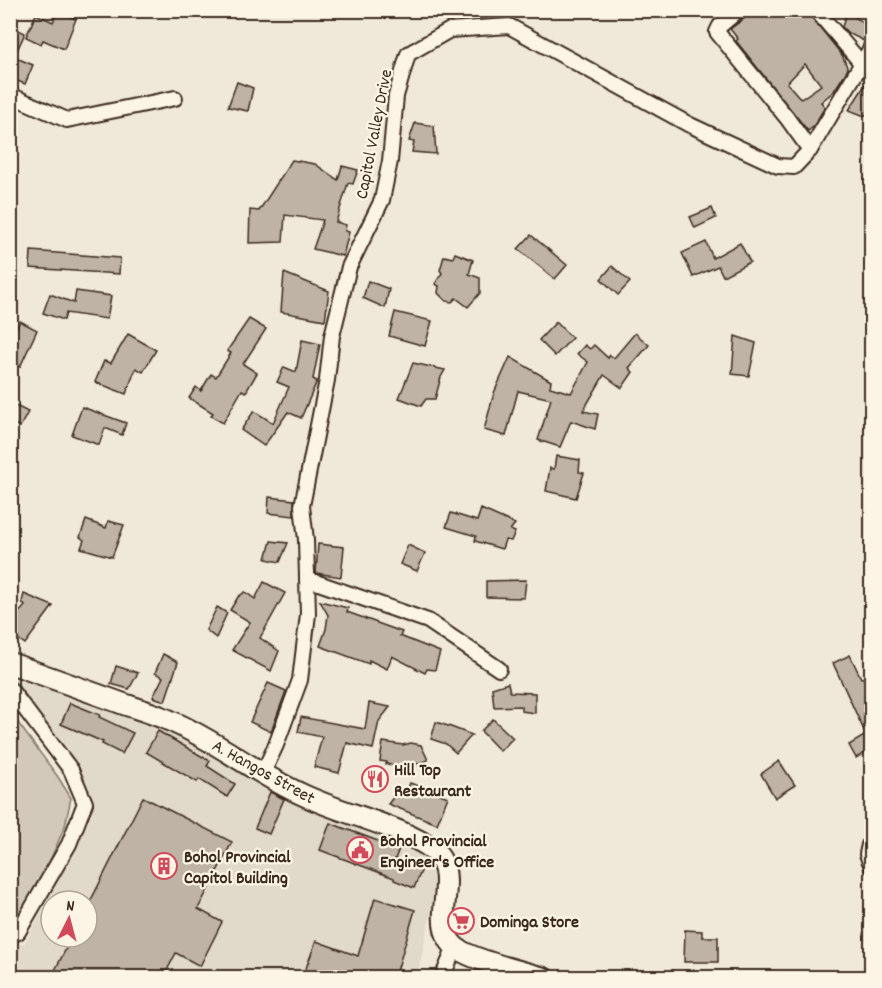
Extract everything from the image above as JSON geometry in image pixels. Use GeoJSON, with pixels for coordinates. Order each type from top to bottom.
{"type":"FeatureCollection","features":[{"type":"Feature","properties":{"kind":"street"},"geometry":{"type":"LineString","coordinates":[[739,10],[720,26],[717,32],[810,150]]}},
{"type":"Feature","properties":{"kind":"street"},"geometry":{"type":"LineString","coordinates":[[816,11],[862,64]]}},
{"type":"Feature","properties":{"kind":"street","name":"Capitol Valley Drive"},"geometry":{"type":"LineString","coordinates":[[262,773],[276,745],[300,680],[308,614],[306,540],[302,506],[327,380],[332,336],[350,267],[382,200],[390,161],[396,96],[408,54],[450,30],[509,26],[688,124],[778,166],[794,167],[810,150],[872,46]]}},
{"type":"Feature","properties":{"kind":"street"},"geometry":{"type":"LineString","coordinates":[[10,95],[67,120],[175,98]]}},
{"type":"Feature","properties":{"kind":"street"},"geometry":{"type":"LineString","coordinates":[[307,579],[428,621],[499,669]]}},
{"type":"Feature","properties":{"kind":"street","name":"A. Hangos Street"},"geometry":{"type":"LineString","coordinates":[[10,663],[173,722],[313,800],[368,818],[426,845],[440,857],[447,877],[444,922],[446,933],[455,947]]}},
{"type":"Feature","properties":{"kind":"street"},"geometry":{"type":"LineString","coordinates":[[10,688],[71,770],[85,803],[69,844],[52,876],[18,932],[10,936]]}},
{"type":"Feature","properties":{"kind":"street"},"geometry":{"type":"LineString","coordinates":[[872,844],[869,845],[867,854],[872,867]]}},
{"type":"Feature","properties":{"kind":"street"},"geometry":{"type":"LineString","coordinates":[[442,978],[455,947],[473,956],[544,978]]}},
{"type":"Feature","properties":{"kind":"shaded area"},"geometry":{"type":"Polygon","coordinates":[[[11,672],[183,730],[420,848],[444,873],[429,922],[417,977],[11,977],[10,948],[25,943],[39,916],[39,949],[99,949],[99,889],[53,889],[92,815],[85,781],[11,672]]]}},
{"type":"Feature","properties":{"kind":"shaded area"},"geometry":{"type":"Polygon","coordinates":[[[10,712],[71,798],[65,826],[33,899],[11,921],[10,712]]]}},
{"type":"Feature","properties":{"kind":"building"},"geometry":{"type":"Polygon","coordinates":[[[756,10],[806,10],[842,55],[848,69],[834,91],[821,102],[825,107],[813,127],[808,131],[736,41],[738,39],[730,29],[756,10]],[[805,64],[787,83],[801,99],[821,85],[805,64]]]}},
{"type":"Feature","properties":{"kind":"building"},"geometry":{"type":"Polygon","coordinates":[[[847,10],[858,10],[856,18],[872,28],[864,41],[848,33],[842,27],[847,10]]]}},
{"type":"Feature","properties":{"kind":"building"},"geometry":{"type":"Polygon","coordinates":[[[58,11],[76,19],[64,49],[43,40],[41,44],[26,37],[36,14],[53,22],[58,11]]]}},
{"type":"Feature","properties":{"kind":"building"},"geometry":{"type":"Polygon","coordinates":[[[10,26],[25,33],[14,57],[33,65],[25,84],[10,78],[10,26]]]}},
{"type":"Feature","properties":{"kind":"building"},"geometry":{"type":"Polygon","coordinates":[[[872,74],[872,115],[862,115],[849,110],[872,74]]]}},
{"type":"Feature","properties":{"kind":"building"},"geometry":{"type":"Polygon","coordinates":[[[237,82],[253,88],[248,111],[228,107],[237,82]]]}},
{"type":"Feature","properties":{"kind":"building"},"geometry":{"type":"Polygon","coordinates":[[[415,123],[434,126],[436,154],[412,152],[414,142],[409,141],[415,123]]]}},
{"type":"Feature","properties":{"kind":"building"},"geometry":{"type":"Polygon","coordinates":[[[292,160],[315,164],[338,180],[342,166],[358,170],[353,184],[348,183],[336,222],[346,225],[345,231],[349,232],[343,256],[313,249],[323,220],[285,215],[283,242],[249,243],[250,210],[259,211],[292,160]]]}},
{"type":"Feature","properties":{"kind":"building"},"geometry":{"type":"Polygon","coordinates":[[[712,208],[716,218],[695,228],[690,217],[712,208]]]}},
{"type":"Feature","properties":{"kind":"building"},"geometry":{"type":"Polygon","coordinates":[[[531,235],[567,265],[555,279],[518,249],[531,235]]]}},
{"type":"Feature","properties":{"kind":"building"},"geometry":{"type":"Polygon","coordinates":[[[706,242],[713,258],[740,243],[750,262],[723,276],[718,266],[693,277],[682,253],[706,242]]]}},
{"type":"Feature","properties":{"kind":"building"},"geometry":{"type":"Polygon","coordinates":[[[31,251],[120,258],[119,274],[30,268],[31,251]]]}},
{"type":"Feature","properties":{"kind":"building"},"geometry":{"type":"Polygon","coordinates":[[[455,253],[473,260],[469,274],[480,278],[480,293],[468,307],[456,298],[452,302],[446,301],[438,293],[439,286],[435,284],[442,273],[440,270],[444,256],[453,258],[455,253]]]}},
{"type":"Feature","properties":{"kind":"building"},"geometry":{"type":"Polygon","coordinates":[[[612,266],[630,282],[618,295],[601,279],[612,266]]]}},
{"type":"Feature","properties":{"kind":"building"},"geometry":{"type":"Polygon","coordinates":[[[284,273],[329,291],[325,320],[281,312],[284,273]]]}},
{"type":"Feature","properties":{"kind":"building"},"geometry":{"type":"Polygon","coordinates":[[[368,281],[389,289],[385,308],[363,298],[368,281]]]}},
{"type":"Feature","properties":{"kind":"building"},"geometry":{"type":"Polygon","coordinates":[[[76,291],[111,296],[107,319],[66,313],[64,320],[43,313],[50,294],[74,303],[76,291]]]}},
{"type":"Feature","properties":{"kind":"building"},"geometry":{"type":"Polygon","coordinates":[[[395,312],[432,321],[425,346],[389,336],[395,312]]]}},
{"type":"Feature","properties":{"kind":"building"},"geometry":{"type":"Polygon","coordinates":[[[249,319],[266,329],[243,364],[257,373],[246,392],[242,390],[223,423],[211,416],[213,413],[189,398],[196,387],[201,391],[211,374],[216,377],[231,353],[227,351],[249,319]]]}},
{"type":"Feature","properties":{"kind":"building"},"geometry":{"type":"Polygon","coordinates":[[[20,321],[37,330],[20,367],[10,363],[10,340],[20,321]]]}},
{"type":"Feature","properties":{"kind":"building"},"geometry":{"type":"Polygon","coordinates":[[[556,322],[572,338],[555,356],[539,340],[556,322]]]}},
{"type":"Feature","properties":{"kind":"building"},"geometry":{"type":"Polygon","coordinates":[[[635,333],[649,345],[629,368],[633,372],[622,388],[604,375],[583,411],[598,414],[595,429],[571,421],[560,447],[538,440],[551,399],[518,391],[506,436],[484,430],[494,393],[510,357],[551,381],[550,387],[571,393],[588,362],[577,354],[585,345],[590,349],[594,345],[608,358],[610,355],[614,358],[635,333]]]}},
{"type":"Feature","properties":{"kind":"building"},"geometry":{"type":"Polygon","coordinates":[[[128,334],[156,350],[143,372],[136,368],[126,394],[95,382],[104,361],[111,363],[128,334]]]}},
{"type":"Feature","properties":{"kind":"building"},"geometry":{"type":"Polygon","coordinates":[[[735,336],[756,343],[749,376],[732,374],[735,336]]]}},
{"type":"Feature","properties":{"kind":"building"},"geometry":{"type":"Polygon","coordinates":[[[302,340],[320,344],[313,379],[317,381],[301,418],[288,412],[264,446],[241,430],[254,411],[273,423],[289,387],[277,382],[284,367],[296,372],[302,340]]]}},
{"type":"Feature","properties":{"kind":"building"},"geometry":{"type":"Polygon","coordinates":[[[413,363],[445,370],[435,399],[426,399],[421,406],[399,398],[413,363]]]}},
{"type":"Feature","properties":{"kind":"building"},"geometry":{"type":"Polygon","coordinates":[[[10,403],[28,412],[20,427],[10,422],[10,403]]]}},
{"type":"Feature","properties":{"kind":"building"},"geometry":{"type":"Polygon","coordinates":[[[82,407],[126,423],[122,435],[105,428],[99,445],[72,435],[82,407]]]}},
{"type":"Feature","properties":{"kind":"building"},"geometry":{"type":"Polygon","coordinates":[[[556,456],[580,460],[579,472],[584,473],[576,498],[546,491],[550,468],[554,469],[556,456]]]}},
{"type":"Feature","properties":{"kind":"building"},"geometry":{"type":"Polygon","coordinates":[[[269,497],[294,500],[294,516],[268,513],[269,497]]]}},
{"type":"Feature","properties":{"kind":"building"},"geometry":{"type":"Polygon","coordinates":[[[481,509],[515,524],[510,530],[515,532],[511,541],[505,540],[502,549],[475,541],[476,536],[446,527],[451,513],[477,521],[481,509]]]}},
{"type":"Feature","properties":{"kind":"building"},"geometry":{"type":"Polygon","coordinates":[[[86,520],[106,528],[108,521],[124,525],[112,557],[81,548],[84,540],[80,537],[86,520]]]}},
{"type":"Feature","properties":{"kind":"building"},"geometry":{"type":"Polygon","coordinates":[[[271,541],[288,543],[280,562],[266,559],[271,541]]]}},
{"type":"Feature","properties":{"kind":"building"},"geometry":{"type":"Polygon","coordinates":[[[318,544],[344,547],[341,577],[316,573],[318,544]]]}},
{"type":"Feature","properties":{"kind":"building"},"geometry":{"type":"Polygon","coordinates":[[[408,545],[425,553],[417,571],[400,564],[408,545]]]}},
{"type":"Feature","properties":{"kind":"building"},"geometry":{"type":"Polygon","coordinates":[[[526,580],[524,598],[486,597],[486,581],[526,580]]]}},
{"type":"Feature","properties":{"kind":"building"},"geometry":{"type":"Polygon","coordinates":[[[264,582],[285,593],[260,638],[279,651],[271,671],[232,650],[250,622],[230,610],[238,597],[245,592],[255,599],[264,582]]]}},
{"type":"Feature","properties":{"kind":"building"},"geometry":{"type":"Polygon","coordinates":[[[24,594],[53,606],[25,644],[10,633],[10,622],[25,606],[22,602],[24,594]]]}},
{"type":"Feature","properties":{"kind":"building"},"geometry":{"type":"Polygon","coordinates":[[[320,601],[348,608],[347,612],[402,632],[400,636],[440,652],[435,670],[427,669],[425,673],[392,656],[387,669],[369,660],[369,664],[320,646],[328,615],[320,601]]]}},
{"type":"Feature","properties":{"kind":"building"},"geometry":{"type":"Polygon","coordinates":[[[217,607],[227,613],[216,638],[206,630],[217,607]]]}},
{"type":"Feature","properties":{"kind":"building"},"geometry":{"type":"Polygon","coordinates":[[[163,654],[178,662],[165,701],[153,697],[163,677],[155,673],[163,654]]]}},
{"type":"Feature","properties":{"kind":"building"},"geometry":{"type":"Polygon","coordinates":[[[850,655],[861,678],[872,677],[872,749],[856,758],[849,745],[866,735],[833,663],[850,655]]]}},
{"type":"Feature","properties":{"kind":"building"},"geometry":{"type":"Polygon","coordinates":[[[116,666],[138,673],[129,689],[111,684],[116,666]]]}},
{"type":"Feature","properties":{"kind":"building"},"geometry":{"type":"Polygon","coordinates":[[[268,683],[286,691],[271,732],[250,722],[268,683]]]}},
{"type":"Feature","properties":{"kind":"building"},"geometry":{"type":"Polygon","coordinates":[[[508,683],[510,692],[535,693],[535,713],[521,711],[521,706],[494,707],[492,688],[508,683]]]}},
{"type":"Feature","properties":{"kind":"building"},"geometry":{"type":"Polygon","coordinates":[[[70,703],[100,715],[99,717],[133,733],[122,754],[102,744],[103,742],[61,724],[70,703]]]}},
{"type":"Feature","properties":{"kind":"building"},"geometry":{"type":"Polygon","coordinates":[[[369,703],[390,707],[379,721],[373,749],[347,743],[339,773],[314,767],[322,737],[298,732],[301,717],[365,729],[369,703]]]}},
{"type":"Feature","properties":{"kind":"building"},"geometry":{"type":"Polygon","coordinates":[[[493,719],[513,738],[500,751],[481,731],[493,719]]]}},
{"type":"Feature","properties":{"kind":"building"},"geometry":{"type":"Polygon","coordinates":[[[436,722],[472,735],[456,753],[446,744],[431,739],[436,722]]]}},
{"type":"Feature","properties":{"kind":"building"},"geometry":{"type":"Polygon","coordinates":[[[158,731],[210,761],[207,766],[235,784],[227,797],[199,779],[197,782],[146,752],[158,731]]]}},
{"type":"Feature","properties":{"kind":"building"},"geometry":{"type":"Polygon","coordinates":[[[383,742],[421,745],[428,760],[416,764],[415,769],[386,764],[387,762],[380,761],[383,742]]]}},
{"type":"Feature","properties":{"kind":"building"},"geometry":{"type":"Polygon","coordinates":[[[779,761],[795,785],[775,798],[761,774],[779,761]]]}},
{"type":"Feature","properties":{"kind":"building"},"geometry":{"type":"Polygon","coordinates":[[[410,783],[448,797],[437,824],[388,804],[399,790],[407,790],[410,783]]]}},
{"type":"Feature","properties":{"kind":"building"},"geometry":{"type":"Polygon","coordinates":[[[270,792],[284,799],[269,834],[255,828],[270,792]]]}},
{"type":"Feature","properties":{"kind":"building","name":"Bohol Provincial Capitol Building"},"geometry":{"type":"Polygon","coordinates":[[[143,797],[232,842],[198,909],[222,922],[200,966],[176,953],[163,978],[51,978],[66,949],[99,949],[99,889],[97,889],[143,797]]]}},
{"type":"Feature","properties":{"kind":"building","name":"Bohol Provincial Engineer's Office"},"geometry":{"type":"Polygon","coordinates":[[[330,823],[399,849],[395,859],[422,869],[414,888],[320,850],[330,823]]]}},
{"type":"Feature","properties":{"kind":"building"},"geometry":{"type":"Polygon","coordinates":[[[375,898],[415,910],[395,978],[307,978],[308,972],[305,971],[316,941],[358,956],[375,898]]]}},
{"type":"Feature","properties":{"kind":"building"},"geometry":{"type":"Polygon","coordinates":[[[685,930],[702,931],[702,937],[718,937],[718,962],[684,962],[685,930]]]}},
{"type":"Feature","properties":{"kind":"place","name":"Hill Top Restaurant"},"geometry":{"type":"Point","coordinates":[375,779]}},
{"type":"Feature","properties":{"kind":"place","name":"Bohol Provincial Engineer's Office"},"geometry":{"type":"Point","coordinates":[360,850]}},
{"type":"Feature","properties":{"kind":"place","name":"Bohol Provincial Capitol Building"},"geometry":{"type":"Point","coordinates":[164,866]}},
{"type":"Feature","properties":{"kind":"place","name":"Dominga Store"},"geometry":{"type":"Point","coordinates":[461,921]}}]}
